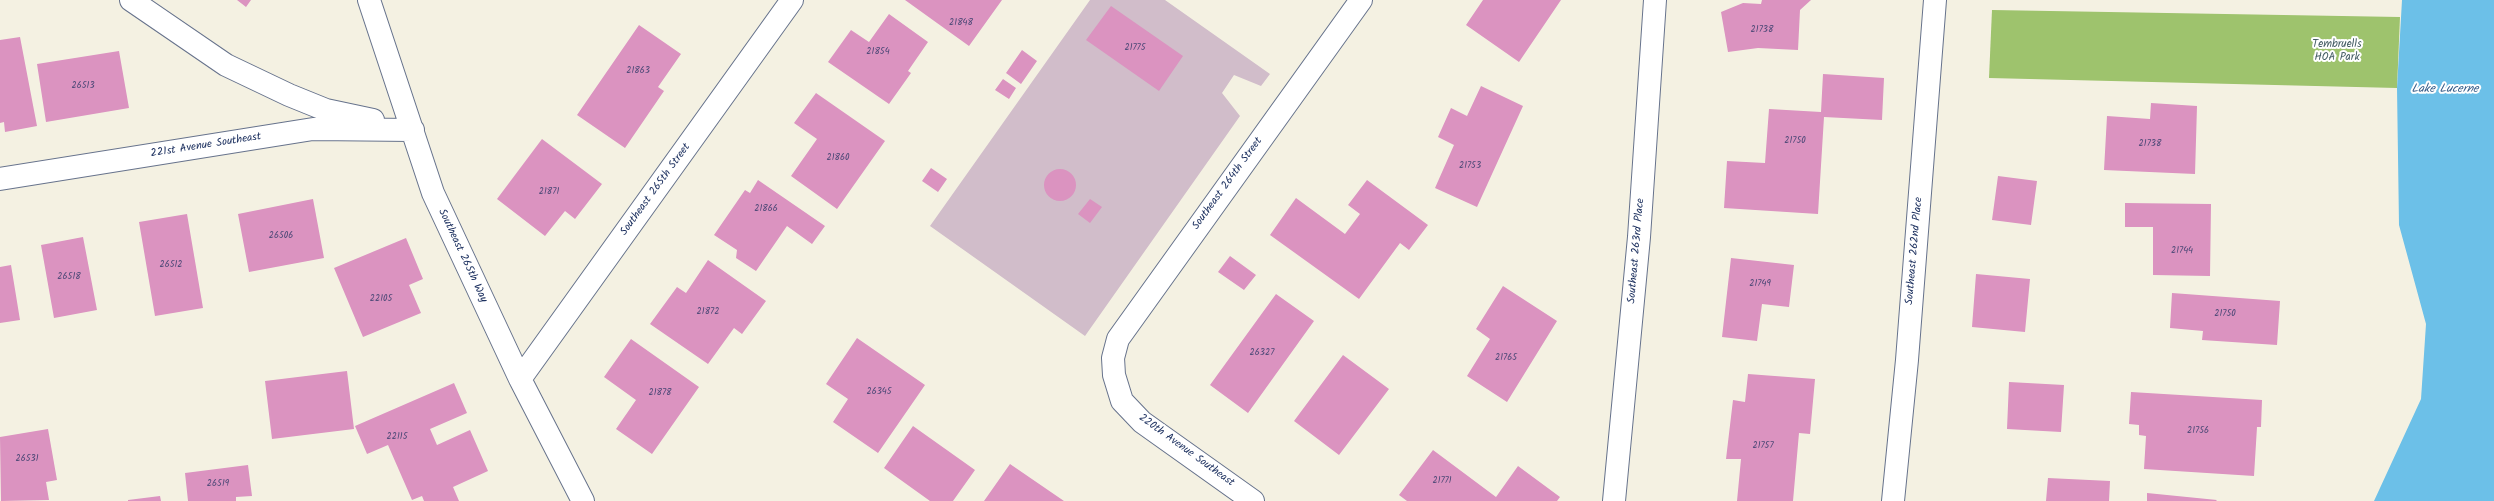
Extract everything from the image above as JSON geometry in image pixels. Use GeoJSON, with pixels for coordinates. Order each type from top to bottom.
{"type":"FeatureCollection","features":[{"type":"Feature","properties":{"kind":"street"},"geometry":{"type":"LineString","coordinates":[[131,0],[226,65],[289,95],[326,110],[413,130]]}},
{"type":"Feature","properties":{"kind":"street","name":"Southeast 265th Way"},"geometry":{"type":"LineString","coordinates":[[369,0],[433,193],[520,379],[583,501]]}},
{"type":"Feature","properties":{"kind":"street","name":"Southeast 265th Street"},"geometry":{"type":"LineString","coordinates":[[520,379],[792,0]]}},
{"type":"Feature","properties":{"kind":"street","name":"Southeast 264th Street"},"geometry":{"type":"LineString","coordinates":[[1114,375],[1113,358],[1118,338],[1360,0]]}},
{"type":"Feature","properties":{"kind":"street","name":"Southeast 263rd Place"},"geometry":{"type":"LineString","coordinates":[[1614,501],[1639,237],[1655,0]]}},
{"type":"Feature","properties":{"kind":"street","name":"Southeast 262nd Place"},"geometry":{"type":"LineString","coordinates":[[1893,501],[1907,360],[1935,0]]}},
{"type":"Feature","properties":{"kind":"street","name":"221st Avenue Southeast"},"geometry":{"type":"LineString","coordinates":[[0,179],[313,129],[413,130]]}},
{"type":"Feature","properties":{"kind":"street","name":"220th Avenue Southeast"},"geometry":{"type":"LineString","coordinates":[[1114,375],[1122,401],[1142,422],[1253,501]]}},
{"type":"Feature","properties":{"kind":"shaded area"},"geometry":{"type":"Polygon","coordinates":[[[1090,0],[1165,0],[1270,74],[1261,86],[1234,75],[1222,93],[1240,116],[1085,336],[930,226],[1090,0]]]}},
{"type":"Feature","properties":{"kind":"green space","name":"Tembruells HOA Park"},"geometry":{"type":"Polygon","coordinates":[[[1992,10],[2400,17],[2397,88],[1989,78],[1992,10]]]}},
{"type":"Feature","properties":{"kind":"water","name":"Lake Lucerne"},"geometry":{"type":"Polygon","coordinates":[[[2402,0],[2494,0],[2494,501],[2374,501],[2421,399],[2426,324],[2399,225],[2397,88],[2402,0]]]}},
{"type":"Feature","properties":{"kind":"building"},"geometry":{"type":"Polygon","coordinates":[[[237,0],[251,0],[246,7],[237,0]]]}},
{"type":"Feature","properties":{"kind":"building"},"geometry":{"type":"Polygon","coordinates":[[[905,0],[1002,0],[969,46],[905,0]]]}},
{"type":"Feature","properties":{"kind":"building"},"geometry":{"type":"Polygon","coordinates":[[[1483,0],[1561,0],[1519,62],[1466,25],[1483,0]]]}},
{"type":"Feature","properties":{"kind":"building"},"geometry":{"type":"Polygon","coordinates":[[[1762,0],[1811,0],[1800,10],[1798,50],[1758,48],[1728,52],[1721,12],[1743,3],[1761,4],[1762,0]]]}},
{"type":"Feature","properties":{"kind":"building"},"geometry":{"type":"Polygon","coordinates":[[[1111,6],[1183,56],[1159,91],[1086,40],[1111,6]]]}},
{"type":"Feature","properties":{"kind":"building"},"geometry":{"type":"Polygon","coordinates":[[[889,14],[928,42],[908,71],[911,73],[889,104],[828,62],[851,30],[869,42],[889,14]]]}},
{"type":"Feature","properties":{"kind":"building"},"geometry":{"type":"Polygon","coordinates":[[[639,25],[681,54],[658,87],[664,91],[625,148],[577,115],[639,25]]]}},
{"type":"Feature","properties":{"kind":"building"},"geometry":{"type":"Polygon","coordinates":[[[20,37],[37,126],[5,132],[4,122],[0,123],[0,40],[20,37]]]}},
{"type":"Feature","properties":{"kind":"building"},"geometry":{"type":"Polygon","coordinates":[[[1022,50],[1037,61],[1021,84],[1006,73],[1022,50]]]}},
{"type":"Feature","properties":{"kind":"building"},"geometry":{"type":"Polygon","coordinates":[[[119,51],[129,108],[46,122],[37,64],[119,51]]]}},
{"type":"Feature","properties":{"kind":"building"},"geometry":{"type":"Polygon","coordinates":[[[1823,74],[1884,78],[1882,120],[1824,117],[1818,214],[1724,208],[1727,161],[1765,163],[1769,109],[1821,112],[1823,74]]]}},
{"type":"Feature","properties":{"kind":"building"},"geometry":{"type":"Polygon","coordinates":[[[1003,79],[1016,88],[1009,99],[995,90],[1003,79]]]}},
{"type":"Feature","properties":{"kind":"building"},"geometry":{"type":"Polygon","coordinates":[[[1481,86],[1523,106],[1477,207],[1435,188],[1454,145],[1438,137],[1451,108],[1467,116],[1481,86]]]}},
{"type":"Feature","properties":{"kind":"building"},"geometry":{"type":"Polygon","coordinates":[[[816,93],[885,141],[837,209],[791,176],[817,139],[794,123],[816,93]]]}},
{"type":"Feature","properties":{"kind":"building"},"geometry":{"type":"Polygon","coordinates":[[[2151,103],[2197,106],[2195,174],[2104,170],[2107,116],[2150,119],[2151,103]]]}},
{"type":"Feature","properties":{"kind":"building"},"geometry":{"type":"Polygon","coordinates":[[[542,139],[602,184],[575,219],[565,211],[545,236],[497,199],[542,139]]]}},
{"type":"Feature","properties":{"kind":"building"},"geometry":{"type":"Polygon","coordinates":[[[931,168],[947,179],[938,192],[922,181],[931,168]]]}},
{"type":"Feature","properties":{"kind":"building"},"geometry":{"type":"Polygon","coordinates":[[[1057,169],[1063,169],[1073,176],[1076,185],[1075,191],[1069,198],[1063,201],[1057,201],[1047,194],[1044,188],[1044,182],[1051,172],[1057,169]]]}},
{"type":"Feature","properties":{"kind":"building"},"geometry":{"type":"Polygon","coordinates":[[[1998,176],[2037,181],[2031,225],[1992,220],[1998,176]]]}},
{"type":"Feature","properties":{"kind":"building"},"geometry":{"type":"Polygon","coordinates":[[[758,180],[825,226],[812,244],[787,226],[756,271],[736,258],[737,250],[714,235],[745,190],[750,193],[758,180]]]}},
{"type":"Feature","properties":{"kind":"building"},"geometry":{"type":"Polygon","coordinates":[[[1367,180],[1428,225],[1409,250],[1400,243],[1359,299],[1270,235],[1296,198],[1345,234],[1360,214],[1348,205],[1367,180]]]}},
{"type":"Feature","properties":{"kind":"building"},"geometry":{"type":"Polygon","coordinates":[[[313,199],[324,258],[249,272],[238,214],[313,199]]]}},
{"type":"Feature","properties":{"kind":"building"},"geometry":{"type":"Polygon","coordinates":[[[1090,199],[1102,207],[1090,223],[1078,214],[1090,199]]]}},
{"type":"Feature","properties":{"kind":"building"},"geometry":{"type":"Polygon","coordinates":[[[2125,203],[2211,204],[2210,276],[2153,275],[2153,227],[2125,227],[2125,203]]]}},
{"type":"Feature","properties":{"kind":"building"},"geometry":{"type":"Polygon","coordinates":[[[187,214],[203,308],[155,316],[139,222],[187,214]]]}},
{"type":"Feature","properties":{"kind":"building"},"geometry":{"type":"Polygon","coordinates":[[[83,237],[97,310],[54,318],[41,245],[83,237]]]}},
{"type":"Feature","properties":{"kind":"building"},"geometry":{"type":"Polygon","coordinates":[[[406,238],[423,279],[409,285],[421,313],[363,337],[334,268],[406,238]]]}},
{"type":"Feature","properties":{"kind":"building"},"geometry":{"type":"Polygon","coordinates":[[[1230,256],[1256,275],[1244,290],[1218,272],[1230,256]]]}},
{"type":"Feature","properties":{"kind":"building"},"geometry":{"type":"Polygon","coordinates":[[[1731,258],[1794,265],[1789,307],[1762,304],[1757,341],[1722,337],[1731,258]]]}},
{"type":"Feature","properties":{"kind":"building"},"geometry":{"type":"Polygon","coordinates":[[[708,260],[766,301],[742,334],[734,328],[708,364],[650,324],[677,287],[686,293],[708,260]]]}},
{"type":"Feature","properties":{"kind":"building"},"geometry":{"type":"Polygon","coordinates":[[[11,265],[20,320],[0,323],[0,267],[11,265]]]}},
{"type":"Feature","properties":{"kind":"building"},"geometry":{"type":"Polygon","coordinates":[[[1976,274],[2030,279],[2025,332],[1972,327],[1976,274]]]}},
{"type":"Feature","properties":{"kind":"building"},"geometry":{"type":"Polygon","coordinates":[[[1503,286],[1557,321],[1507,402],[1467,376],[1490,339],[1476,329],[1503,286]]]}},
{"type":"Feature","properties":{"kind":"building"},"geometry":{"type":"Polygon","coordinates":[[[2172,293],[2280,301],[2277,345],[2202,340],[2203,331],[2170,328],[2172,293]]]}},
{"type":"Feature","properties":{"kind":"building"},"geometry":{"type":"Polygon","coordinates":[[[1276,294],[1314,321],[1248,413],[1210,385],[1276,294]]]}},
{"type":"Feature","properties":{"kind":"building"},"geometry":{"type":"Polygon","coordinates":[[[857,338],[925,385],[878,453],[833,422],[848,399],[826,384],[857,338]]]}},
{"type":"Feature","properties":{"kind":"building"},"geometry":{"type":"Polygon","coordinates":[[[631,339],[699,387],[652,454],[616,429],[636,400],[604,377],[631,339]]]}},
{"type":"Feature","properties":{"kind":"building"},"geometry":{"type":"Polygon","coordinates":[[[1343,355],[1389,389],[1339,455],[1294,421],[1343,355]]]}},
{"type":"Feature","properties":{"kind":"building"},"geometry":{"type":"Polygon","coordinates":[[[347,371],[354,429],[272,439],[265,381],[347,371]]]}},
{"type":"Feature","properties":{"kind":"building"},"geometry":{"type":"Polygon","coordinates":[[[1748,374],[1815,379],[1810,434],[1799,433],[1793,501],[1737,501],[1741,459],[1726,459],[1733,400],[1745,402],[1748,374]]]}},
{"type":"Feature","properties":{"kind":"building"},"geometry":{"type":"Polygon","coordinates":[[[2009,382],[2064,385],[2061,432],[2007,429],[2009,382]]]}},
{"type":"Feature","properties":{"kind":"building"},"geometry":{"type":"Polygon","coordinates":[[[454,383],[467,413],[430,429],[437,445],[470,430],[488,471],[453,487],[459,501],[424,501],[422,496],[412,500],[388,445],[367,454],[355,426],[454,383]]]}},
{"type":"Feature","properties":{"kind":"building"},"geometry":{"type":"Polygon","coordinates":[[[2131,392],[2262,400],[2261,427],[2257,427],[2254,476],[2144,469],[2146,436],[2139,435],[2139,425],[2129,424],[2131,392]]]}},
{"type":"Feature","properties":{"kind":"building"},"geometry":{"type":"Polygon","coordinates":[[[913,426],[975,470],[953,501],[930,501],[884,468],[913,426]]]}},
{"type":"Feature","properties":{"kind":"building"},"geometry":{"type":"Polygon","coordinates":[[[48,429],[57,480],[46,482],[49,500],[1,501],[0,437],[48,429]]]}},
{"type":"Feature","properties":{"kind":"building"},"geometry":{"type":"Polygon","coordinates":[[[1433,450],[1496,497],[1518,466],[1560,497],[1557,501],[1407,501],[1399,495],[1433,450]]]}},
{"type":"Feature","properties":{"kind":"building"},"geometry":{"type":"Polygon","coordinates":[[[1010,464],[1064,501],[984,501],[1010,464]]]}},
{"type":"Feature","properties":{"kind":"building"},"geometry":{"type":"Polygon","coordinates":[[[248,465],[252,496],[236,497],[236,501],[188,501],[185,473],[248,465]]]}},
{"type":"Feature","properties":{"kind":"building"},"geometry":{"type":"Polygon","coordinates":[[[2048,478],[2110,481],[2109,501],[2046,501],[2048,478]]]}},
{"type":"Feature","properties":{"kind":"building"},"geometry":{"type":"Polygon","coordinates":[[[2147,493],[2217,500],[2147,501],[2147,493]]]}},
{"type":"Feature","properties":{"kind":"building"},"geometry":{"type":"Polygon","coordinates":[[[160,496],[161,501],[128,501],[128,500],[160,496]]]}}]}
